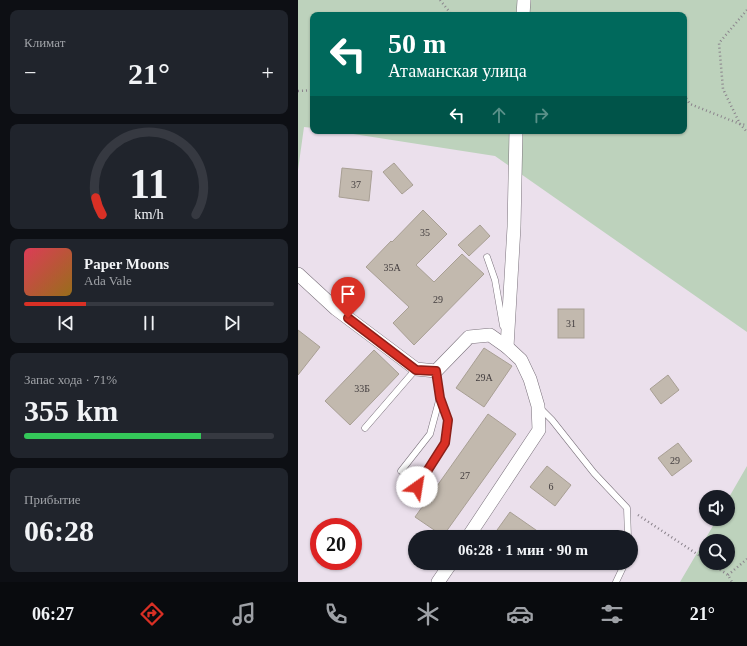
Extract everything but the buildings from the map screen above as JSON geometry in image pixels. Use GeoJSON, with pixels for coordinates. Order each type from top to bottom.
{"type":"FeatureCollection","features":[{"type":"Feature","properties":{"kind":"street"},"geometry":{"type":"LineString","coordinates":[[523,12],[524,0]]}},
{"type":"Feature","properties":{"kind":"street"},"geometry":{"type":"LineString","coordinates":[[508,347],[514,226],[516,134]]}},
{"type":"Feature","properties":{"kind":"street"},"geometry":{"type":"LineString","coordinates":[[298,274],[336,309],[416,370],[436,371],[469,337],[490,335],[508,347],[522,360],[530,379],[538,406],[538,430],[473,530]]}},
{"type":"Feature","properties":{"kind":"street"},"geometry":{"type":"LineString","coordinates":[[438,582],[446,570]]}},
{"type":"Feature","properties":{"kind":"lane"},"geometry":{"type":"LineString","coordinates":[[487,257],[495,280],[508,347]]}},
{"type":"Feature","properties":{"kind":"lane"},"geometry":{"type":"LineString","coordinates":[[365,428],[416,370]]}},
{"type":"Feature","properties":{"kind":"lane"},"geometry":{"type":"LineString","coordinates":[[417,487],[445,443],[448,420],[440,398],[436,371]]}},
{"type":"Feature","properties":{"kind":"lane"},"geometry":{"type":"LineString","coordinates":[[401,471],[430,434],[440,398]]}},
{"type":"Feature","properties":{"kind":"lane"},"geometry":{"type":"LineString","coordinates":[[538,406],[552,420],[594,473],[627,508],[628,530]]}},
{"type":"Feature","properties":{"kind":"lane"},"geometry":{"type":"LineString","coordinates":[[616,582],[622,570]]}},
{"type":"Feature","properties":{"kind":"path"},"geometry":{"type":"LineString","coordinates":[[440,0],[450,12]]}},
{"type":"Feature","properties":{"kind":"path"},"geometry":{"type":"LineString","coordinates":[[747,10],[719,43],[723,89],[740,124],[747,132]]}},
{"type":"Feature","properties":{"kind":"path"},"geometry":{"type":"LineString","coordinates":[[298,91],[310,90]]}},
{"type":"Feature","properties":{"kind":"path"},"geometry":{"type":"LineString","coordinates":[[687,100],[690,104],[740,124],[747,125]]}},
{"type":"Feature","properties":{"kind":"path"},"geometry":{"type":"LineString","coordinates":[[627,508],[699,555]]}},
{"type":"Feature","properties":{"kind":"path"},"geometry":{"type":"LineString","coordinates":[[728,575],[747,559]]}},
{"type":"Feature","properties":{"kind":"path"},"geometry":{"type":"LineString","coordinates":[[720,570],[728,575],[732,582]]}},
{"type":"Feature","properties":{"kind":"green space"},"geometry":{"type":"Polygon","coordinates":[[[298,0],[747,0],[747,332],[495,156],[353,134],[687,134],[687,12],[310,12],[310,128],[304,127],[298,170],[298,0]]]}},
{"type":"Feature","properties":{"kind":"green space"},"geometry":{"type":"Polygon","coordinates":[[[747,466],[747,582],[680,582],[699,550],[699,570],[735,570],[735,534],[708,534],[713,526],[735,526],[735,490],[733,490],[747,466]]]}},
{"type":"Feature","properties":{"kind":"route"},"geometry":{"type":"LineString","coordinates":[[348,318],[416,370],[436,371],[440,398],[448,420],[445,443],[417,487]]}}]}
